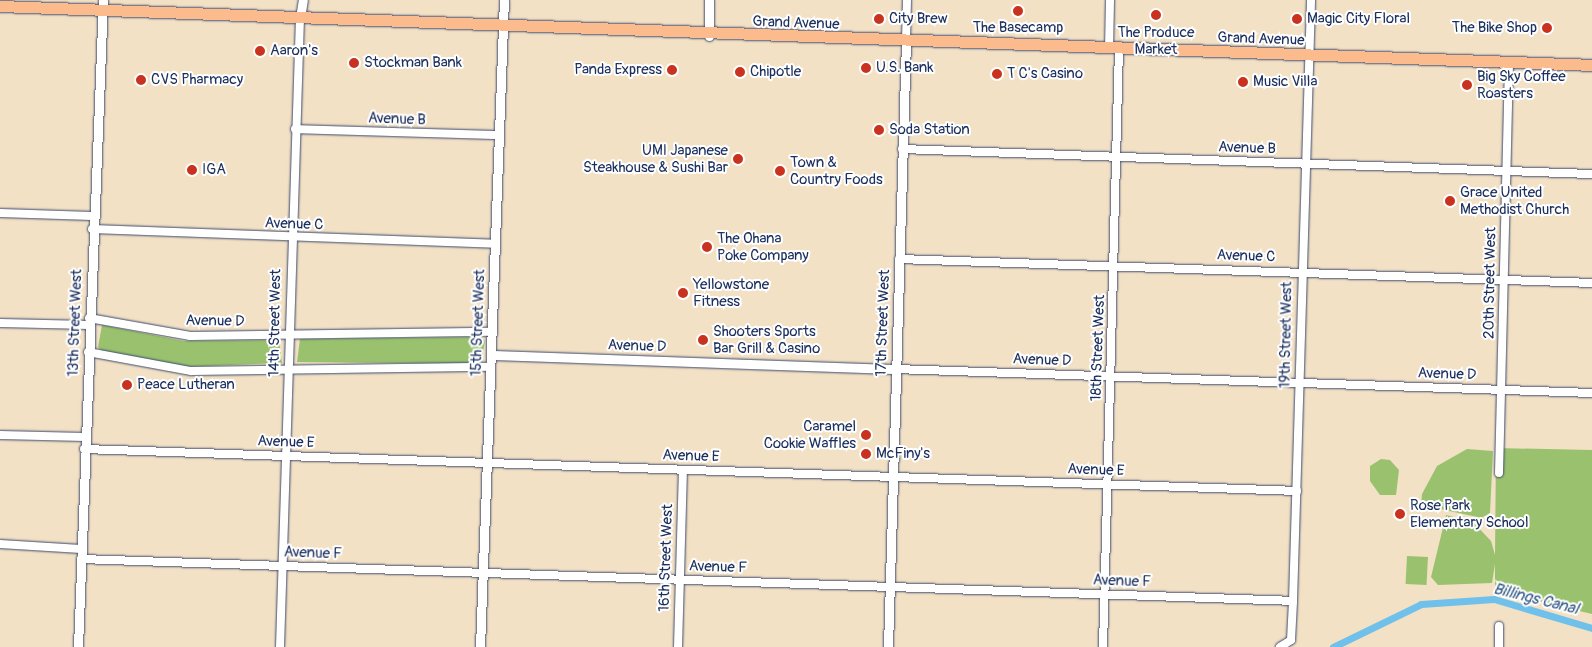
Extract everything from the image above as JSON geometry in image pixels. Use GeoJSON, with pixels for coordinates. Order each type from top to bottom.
{"type":"FeatureCollection","features":[{"type":"Feature","properties":{"kind":"main road","name":"Grand Avenue"},"geometry":{"type":"LineString","coordinates":[[0,6],[103,5],[300,18],[709,36],[1592,65]]}},
{"type":"Feature","properties":{"kind":"street","name":"14th Street West"},"geometry":{"type":"LineString","coordinates":[[280,647],[291,238],[300,18],[303,0]]}},
{"type":"Feature","properties":{"kind":"street","name":"15th Street West"},"geometry":{"type":"LineString","coordinates":[[480,647],[504,0]]}},
{"type":"Feature","properties":{"kind":"street"},"geometry":{"type":"LineString","coordinates":[[709,0],[709,36]]}},
{"type":"Feature","properties":{"kind":"street","name":"17th Street West"},"geometry":{"type":"LineString","coordinates":[[888,647],[907,0]]}},
{"type":"Feature","properties":{"kind":"street","name":"18th Street West"},"geometry":{"type":"LineString","coordinates":[[1103,647],[1116,158],[1114,49],[1110,0]]}},
{"type":"Feature","properties":{"kind":"street","name":"19th Street West"},"geometry":{"type":"LineString","coordinates":[[1280,647],[1291,640],[1294,601],[1304,164],[1311,0]]}},
{"type":"Feature","properties":{"kind":"street","name":"13th Street West"},"geometry":{"type":"LineString","coordinates":[[78,647],[92,216],[103,5]]}},
{"type":"Feature","properties":{"kind":"street","name":"20th Street West"},"geometry":{"type":"LineString","coordinates":[[1499,473],[1509,63]]}},
{"type":"Feature","properties":{"kind":"street","name":"Avenue B"},"geometry":{"type":"LineString","coordinates":[[295,129],[499,135]]}},
{"type":"Feature","properties":{"kind":"street","name":"Avenue B"},"geometry":{"type":"LineString","coordinates":[[902,149],[1592,174]]}},
{"type":"Feature","properties":{"kind":"street"},"geometry":{"type":"LineString","coordinates":[[0,213],[92,216]]}},
{"type":"Feature","properties":{"kind":"street","name":"Avenue C"},"geometry":{"type":"LineString","coordinates":[[92,229],[291,238],[495,244]]}},
{"type":"Feature","properties":{"kind":"street","name":"Avenue C"},"geometry":{"type":"LineString","coordinates":[[899,259],[1592,283]]}},
{"type":"Feature","properties":{"kind":"street","name":"Avenue D"},"geometry":{"type":"LineString","coordinates":[[0,323],[89,321],[190,336],[491,332]]}},
{"type":"Feature","properties":{"kind":"street"},"geometry":{"type":"LineString","coordinates":[[88,352],[174,370],[490,368]]}},
{"type":"Feature","properties":{"kind":"street","name":"Avenue D"},"geometry":{"type":"LineString","coordinates":[[491,354],[1592,393]]}},
{"type":"Feature","properties":{"kind":"street"},"geometry":{"type":"LineString","coordinates":[[0,435],[85,438]]}},
{"type":"Feature","properties":{"kind":"street","name":"Avenue E"},"geometry":{"type":"LineString","coordinates":[[84,449],[1297,491]]}},
{"type":"Feature","properties":{"kind":"street","name":"16th Street West"},"geometry":{"type":"LineString","coordinates":[[678,647],[683,470]]}},
{"type":"Feature","properties":{"kind":"street","name":"Avenue F"},"geometry":{"type":"LineString","coordinates":[[0,544],[81,554],[282,566],[1294,601]]}},
{"type":"Feature","properties":{"kind":"street"},"geometry":{"type":"LineString","coordinates":[[1499,626],[1499,647]]}},
{"type":"Feature","properties":{"kind":"green space"},"geometry":{"type":"Polygon","coordinates":[[[102,325],[184,341],[279,340],[282,363],[182,367],[102,351],[98,347],[102,325]]]}},
{"type":"Feature","properties":{"kind":"green space"},"geometry":{"type":"Polygon","coordinates":[[[481,337],[485,341],[481,364],[297,362],[300,339],[481,337]]]}},
{"type":"Feature","properties":{"kind":"green space"},"geometry":{"type":"Polygon","coordinates":[[[1496,448],[1592,450],[1592,614],[1495,591],[1495,564],[1492,583],[1438,585],[1431,577],[1446,515],[1473,522],[1491,541],[1495,555],[1496,448]]]}},
{"type":"Feature","properties":{"kind":"green space"},"geometry":{"type":"Polygon","coordinates":[[[1467,449],[1493,451],[1490,513],[1482,518],[1421,505],[1422,494],[1437,466],[1467,449]]]}},
{"type":"Feature","properties":{"kind":"green space"},"geometry":{"type":"Polygon","coordinates":[[[1381,459],[1390,460],[1399,470],[1396,495],[1380,495],[1370,481],[1370,466],[1381,459]]]}},
{"type":"Feature","properties":{"kind":"green space"},"geometry":{"type":"Polygon","coordinates":[[[1407,556],[1428,557],[1427,585],[1406,584],[1407,556]]]}},
{"type":"Feature","properties":{"kind":"waterway","name":"Billings Canal"},"geometry":{"type":"LineString","coordinates":[[1333,647],[1421,604],[1494,599],[1592,628]]}},
{"type":"Feature","properties":{"kind":"place","name":"The Basecamp"},"geometry":{"type":"Point","coordinates":[1018,11]}},
{"type":"Feature","properties":{"kind":"place","name":"The Produce Market"},"geometry":{"type":"Point","coordinates":[1156,15]}},
{"type":"Feature","properties":{"kind":"place","name":"City Brew"},"geometry":{"type":"Point","coordinates":[879,19]}},
{"type":"Feature","properties":{"kind":"place","name":"Magic City Floral"},"geometry":{"type":"Point","coordinates":[1297,19]}},
{"type":"Feature","properties":{"kind":"place","name":"The Bike Shop"},"geometry":{"type":"Point","coordinates":[1547,28]}},
{"type":"Feature","properties":{"kind":"place","name":"Aaron's"},"geometry":{"type":"Point","coordinates":[260,51]}},
{"type":"Feature","properties":{"kind":"place","name":"Stockman Bank"},"geometry":{"type":"Point","coordinates":[354,63]}},
{"type":"Feature","properties":{"kind":"place","name":"U.S. Bank"},"geometry":{"type":"Point","coordinates":[866,68]}},
{"type":"Feature","properties":{"kind":"place","name":"Panda Express"},"geometry":{"type":"Point","coordinates":[672,70]}},
{"type":"Feature","properties":{"kind":"place","name":"Chipotle"},"geometry":{"type":"Point","coordinates":[740,72]}},
{"type":"Feature","properties":{"kind":"place","name":"T C's Casino"},"geometry":{"type":"Point","coordinates":[997,74]}},
{"type":"Feature","properties":{"kind":"place","name":"CVS Pharmacy"},"geometry":{"type":"Point","coordinates":[141,80]}},
{"type":"Feature","properties":{"kind":"place","name":"Music Villa"},"geometry":{"type":"Point","coordinates":[1243,82]}},
{"type":"Feature","properties":{"kind":"place","name":"Big Sky Coffee Roasters"},"geometry":{"type":"Point","coordinates":[1467,85]}},
{"type":"Feature","properties":{"kind":"place","name":"Soda Station"},"geometry":{"type":"Point","coordinates":[879,130]}},
{"type":"Feature","properties":{"kind":"place","name":"UMI Japanese Steakhouse & Sushi Bar"},"geometry":{"type":"Point","coordinates":[738,159]}},
{"type":"Feature","properties":{"kind":"place","name":"IGA"},"geometry":{"type":"Point","coordinates":[192,170]}},
{"type":"Feature","properties":{"kind":"place","name":"Town & Country Foods"},"geometry":{"type":"Point","coordinates":[780,171]}},
{"type":"Feature","properties":{"kind":"place","name":"Grace United Methodist Church"},"geometry":{"type":"Point","coordinates":[1450,201]}},
{"type":"Feature","properties":{"kind":"place","name":"The Ohana Poke Company"},"geometry":{"type":"Point","coordinates":[707,247]}},
{"type":"Feature","properties":{"kind":"place","name":"Yellowstone Fitness"},"geometry":{"type":"Point","coordinates":[683,293]}},
{"type":"Feature","properties":{"kind":"place","name":"Shooters Sports Bar Grill & Casino"},"geometry":{"type":"Point","coordinates":[703,340]}},
{"type":"Feature","properties":{"kind":"place","name":"Peace Lutheran"},"geometry":{"type":"Point","coordinates":[127,385]}},
{"type":"Feature","properties":{"kind":"place","name":"Caramel Cookie Waffles"},"geometry":{"type":"Point","coordinates":[866,435]}},
{"type":"Feature","properties":{"kind":"place","name":"McFiny's"},"geometry":{"type":"Point","coordinates":[866,454]}},
{"type":"Feature","properties":{"kind":"place","name":"Rose Park Elementary School"},"geometry":{"type":"Point","coordinates":[1400,514]}}]}
